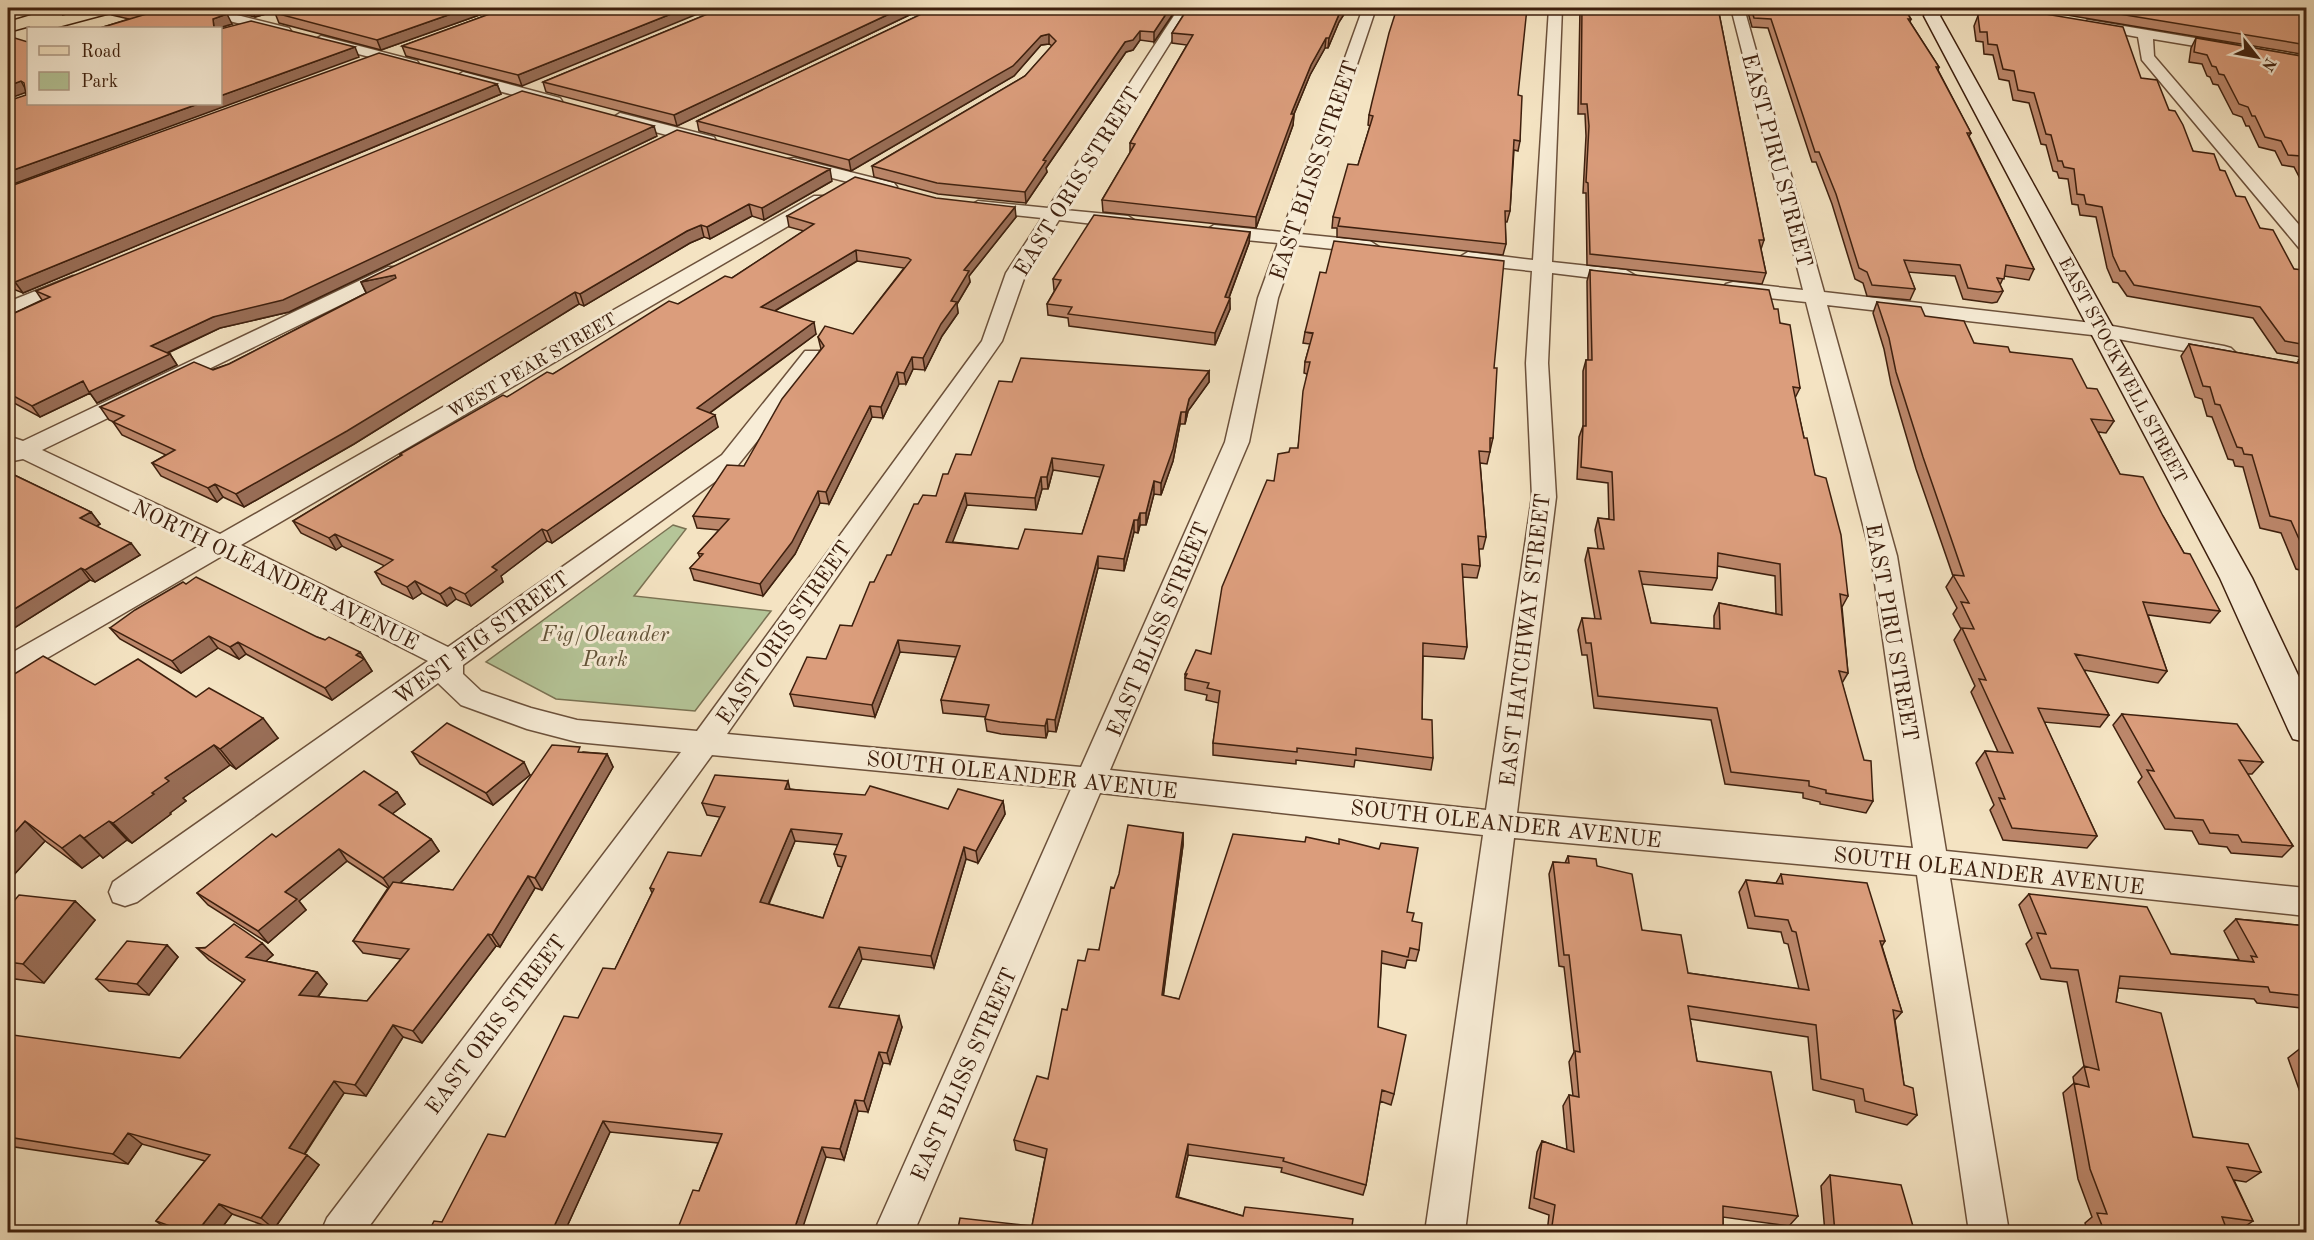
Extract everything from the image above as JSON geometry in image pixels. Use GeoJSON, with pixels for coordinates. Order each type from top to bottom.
{"type":"FeatureCollection","features":[{"type":"Feature","properties":{"kind":"main road"},"geometry":{"type":"LineString","coordinates":[[8,27],[75,8]]}},
{"type":"Feature","properties":{"kind":"main road"},"geometry":{"type":"LineString","coordinates":[[41,27],[108,8]]}},
{"type":"Feature","properties":{"kind":"main road"},"geometry":{"type":"LineString","coordinates":[[8,37],[27,31]]}},
{"type":"Feature","properties":{"kind":"street"},"geometry":{"type":"LineString","coordinates":[[195,8],[427,68]]}},
{"type":"Feature","properties":{"kind":"street","name":"EAST ORIS STREET"},"geometry":{"type":"LineString","coordinates":[[341,1233],[705,742],[992,341],[1016,273],[1185,8]]}},
{"type":"Feature","properties":{"kind":"street","name":"EAST BLISS STREET"},"geometry":{"type":"LineString","coordinates":[[894,1233],[1238,442],[1268,298],[1370,8]]}},
{"type":"Feature","properties":{"kind":"street","name":"EAST HATCHWAY STREET"},"geometry":{"type":"LineString","coordinates":[[1445,1233],[1502,824],[1544,497],[1537,363],[1556,8]]}},
{"type":"Feature","properties":{"kind":"street","name":"EAST PIRU STREET"},"geometry":{"type":"LineString","coordinates":[[1738,8],[1884,556],[1989,1233]]}},
{"type":"Feature","properties":{"kind":"street","name":"EAST STOCKWELL STREET"},"geometry":{"type":"LineString","coordinates":[[1934,12],[2101,330],[2236,578],[2307,729]]}},
{"type":"Feature","properties":{"kind":"street"},"geometry":{"type":"LineString","coordinates":[[229,32],[285,14]]}},
{"type":"Feature","properties":{"kind":"street"},"geometry":{"type":"LineString","coordinates":[[2074,21],[2249,51]]}},
{"type":"Feature","properties":{"kind":"street"},"geometry":{"type":"LineString","coordinates":[[2145,33],[2147,57],[2307,244]]}},
{"type":"Feature","properties":{"kind":"street"},"geometry":{"type":"LineString","coordinates":[[352,68],[405,48]]}},
{"type":"Feature","properties":{"kind":"street"},"geometry":{"type":"LineString","coordinates":[[448,73],[568,104]]}},
{"type":"Feature","properties":{"kind":"street"},"geometry":{"type":"LineString","coordinates":[[493,106],[545,84]]}},
{"type":"Feature","properties":{"kind":"street"},"geometry":{"type":"LineString","coordinates":[[602,113],[723,145]]}},
{"type":"Feature","properties":{"kind":"street"},"geometry":{"type":"LineString","coordinates":[[649,148],[701,123]]}},
{"type":"Feature","properties":{"kind":"street"},"geometry":{"type":"LineString","coordinates":[[779,159],[907,193]]}},
{"type":"Feature","properties":{"kind":"street","name":"WEST PEAR STREET"},"geometry":{"type":"LineString","coordinates":[[8,668],[886,161]]}},
{"type":"Feature","properties":{"kind":"street"},"geometry":{"type":"LineString","coordinates":[[961,203],[1147,224]]}},
{"type":"Feature","properties":{"kind":"street"},"geometry":{"type":"LineString","coordinates":[[1194,229],[1392,250]]}},
{"type":"Feature","properties":{"kind":"street"},"geometry":{"type":"LineString","coordinates":[[1449,256],[1648,278]]}},
{"type":"Feature","properties":{"kind":"street"},"geometry":{"type":"LineString","coordinates":[[13,450],[412,263]]}},
{"type":"Feature","properties":{"kind":"street"},"geometry":{"type":"LineString","coordinates":[[8,309],[85,276]]}},
{"type":"Feature","properties":{"kind":"street"},"geometry":{"type":"LineString","coordinates":[[1719,287],[2101,330],[2250,356]]}},
{"type":"Feature","properties":{"kind":"street","name":"WEST FIG STREET"},"geometry":{"type":"LineString","coordinates":[[125,892],[730,460],[813,356]]}},
{"type":"Feature","properties":{"kind":"street","name":"NORTH OLEANDER AVENUE"},"geometry":{"type":"LineString","coordinates":[[13,450],[221,545],[448,660]]}},
{"type":"Feature","properties":{"kind":"street"},"geometry":{"type":"LineString","coordinates":[[448,660],[449,677],[471,698],[527,718],[577,731],[705,742]]}},
{"type":"Feature","properties":{"kind":"street","name":"SOUTH OLEANDER AVENUE"},"geometry":{"type":"LineString","coordinates":[[705,742],[1092,780],[1502,824],[1932,863],[2307,902]]}},
{"type":"Feature","properties":{"kind":"green space","name":"Fig/Oleander Park"},"geometry":{"type":"Polygon","coordinates":[[[673,525],[686,529],[634,596],[771,611],[695,711],[556,699],[486,662],[673,525]]]}},
{"type":"Feature","properties":{"kind":"building"},"geometry":{"type":"Polygon","coordinates":[[[116,8],[200,8],[227,14],[213,19],[214,27],[103,27],[143,15],[116,8]]]}},
{"type":"Feature","properties":{"kind":"building"},"geometry":{"type":"Polygon","coordinates":[[[293,8],[468,8],[377,40],[275,13],[293,8]]]}},
{"type":"Feature","properties":{"kind":"building"},"geometry":{"type":"Polygon","coordinates":[[[506,8],[686,8],[518,75],[402,46],[506,8]]]}},
{"type":"Feature","properties":{"kind":"building"},"geometry":{"type":"Polygon","coordinates":[[[722,8],[902,8],[674,115],[543,82],[722,8]]]}},
{"type":"Feature","properties":{"kind":"building"},"geometry":{"type":"Polygon","coordinates":[[[934,8],[1170,8],[1154,32],[1140,31],[1133,40],[1125,42],[1043,160],[1046,161],[1025,192],[937,183],[872,166],[1025,76],[1056,41],[1049,34],[1041,36],[1013,66],[849,160],[697,121],[934,8]]]}},
{"type":"Feature","properties":{"kind":"building"},"geometry":{"type":"Polygon","coordinates":[[[1188,8],[1343,8],[1329,38],[1326,38],[1311,65],[1291,114],[1294,114],[1256,217],[1102,200],[1135,144],[1130,143],[1193,35],[1172,33],[1188,8]]]}},
{"type":"Feature","properties":{"kind":"building"},"geometry":{"type":"Polygon","coordinates":[[[1397,8],[1527,8],[1518,95],[1522,96],[1520,141],[1514,140],[1510,211],[1505,211],[1506,244],[1338,226],[1340,218],[1333,217],[1348,164],[1358,165],[1373,116],[1369,115],[1397,8]]]}},
{"type":"Feature","properties":{"kind":"building"},"geometry":{"type":"Polygon","coordinates":[[[1582,8],[1718,8],[1764,240],[1759,240],[1766,273],[1590,254],[1588,183],[1586,182],[1589,126],[1587,104],[1581,104],[1582,8]]]}},
{"type":"Feature","properties":{"kind":"building"},"geometry":{"type":"Polygon","coordinates":[[[1751,8],[1904,8],[1911,19],[1908,19],[1939,67],[1936,67],[1971,133],[1967,133],[2034,269],[2006,265],[2004,279],[1997,278],[2003,291],[1998,292],[1968,288],[1960,265],[1904,260],[1915,289],[1872,285],[1867,272],[1859,268],[1836,194],[1819,152],[1815,152],[1771,19],[1754,18],[1751,8]]]}},
{"type":"Feature","properties":{"kind":"building"},"geometry":{"type":"Polygon","coordinates":[[[1981,8],[2010,8],[2123,27],[2141,78],[2157,80],[2169,110],[2175,111],[2193,151],[2214,154],[2220,170],[2225,171],[2236,196],[2245,197],[2260,228],[2273,230],[2294,269],[2307,272],[2307,345],[2285,341],[2260,307],[2134,285],[2125,271],[2120,271],[2113,256],[2102,207],[2086,204],[2084,195],[2077,194],[2074,169],[2064,167],[2062,161],[2058,161],[2051,135],[2046,134],[2034,93],[2018,90],[2014,71],[2003,69],[1997,45],[1988,44],[1987,32],[1980,32],[1978,16],[1981,8]]]}},
{"type":"Feature","properties":{"kind":"building"},"geometry":{"type":"Polygon","coordinates":[[[2083,8],[2307,8],[2307,45],[2083,8]]]}},
{"type":"Feature","properties":{"kind":"building"},"geometry":{"type":"Polygon","coordinates":[[[251,21],[355,47],[222,95],[222,28],[251,21]]]}},
{"type":"Feature","properties":{"kind":"building"},"geometry":{"type":"Polygon","coordinates":[[[8,36],[27,42],[27,105],[195,105],[8,172],[8,101],[26,95],[24,83],[21,81],[8,86],[8,36]]]}},
{"type":"Feature","properties":{"kind":"building"},"geometry":{"type":"Polygon","coordinates":[[[2196,38],[2307,57],[2307,168],[2301,156],[2288,155],[2281,141],[2265,137],[2248,107],[2239,104],[2224,75],[2219,74],[2216,67],[2212,66],[2207,55],[2194,52],[2196,38]]]}},
{"type":"Feature","properties":{"kind":"building"},"geometry":{"type":"Polygon","coordinates":[[[379,53],[497,84],[15,282],[8,279],[8,187],[379,53]]]}},
{"type":"Feature","properties":{"kind":"building"},"geometry":{"type":"Polygon","coordinates":[[[522,91],[654,126],[283,300],[213,317],[151,346],[170,354],[89,392],[83,381],[32,406],[8,393],[8,316],[50,297],[36,291],[522,91]]]}},
{"type":"Feature","properties":{"kind":"building"},"geometry":{"type":"Polygon","coordinates":[[[677,130],[830,169],[762,208],[749,204],[707,227],[701,225],[687,231],[580,294],[575,292],[347,431],[236,494],[215,484],[208,488],[152,463],[175,450],[113,422],[124,416],[100,407],[194,362],[213,370],[229,364],[396,278],[395,275],[361,282],[677,130]]]}},
{"type":"Feature","properties":{"kind":"building"},"geometry":{"type":"Polygon","coordinates":[[[855,177],[936,198],[1015,207],[964,270],[969,271],[951,301],[957,302],[941,324],[923,358],[912,357],[904,373],[897,372],[881,407],[870,406],[826,492],[818,491],[792,542],[760,584],[690,568],[703,554],[698,553],[729,519],[693,516],[727,465],[744,466],[782,399],[824,346],[818,337],[825,326],[853,334],[911,260],[908,258],[856,250],[761,307],[814,322],[697,408],[715,415],[547,531],[542,529],[492,567],[497,570],[465,594],[450,587],[440,594],[415,581],[407,587],[375,572],[393,560],[335,534],[329,538],[293,521],[402,455],[400,454],[503,395],[507,397],[547,372],[553,374],[669,301],[678,304],[725,276],[732,278],[814,224],[787,216],[855,177]]]}},
{"type":"Feature","properties":{"kind":"building"},"geometry":{"type":"Polygon","coordinates":[[[1094,215],[1250,232],[1225,297],[1230,298],[1215,333],[1068,314],[1072,307],[1047,304],[1061,280],[1053,279],[1094,215]]]}},
{"type":"Feature","properties":{"kind":"building"},"geometry":{"type":"Polygon","coordinates":[[[1334,241],[1504,261],[1494,368],[1497,368],[1493,438],[1490,438],[1490,452],[1479,451],[1486,537],[1478,536],[1480,566],[1462,564],[1467,647],[1423,643],[1422,719],[1432,720],[1433,758],[1356,748],[1356,755],[1297,748],[1297,752],[1213,743],[1220,691],[1207,688],[1209,683],[1185,678],[1196,650],[1211,654],[1222,587],[1267,480],[1274,481],[1278,454],[1289,452],[1290,448],[1298,448],[1303,391],[1310,362],[1305,362],[1313,333],[1305,332],[1320,272],[1326,273],[1334,241]]]}},
{"type":"Feature","properties":{"kind":"building"},"geometry":{"type":"Polygon","coordinates":[[[1590,270],[1769,290],[1774,309],[1778,309],[1780,323],[1790,325],[1800,388],[1793,387],[1804,438],[1807,438],[1815,475],[1826,478],[1841,535],[1848,596],[1840,594],[1848,673],[1839,671],[1864,760],[1871,761],[1873,801],[1826,793],[1826,790],[1809,786],[1809,781],[1731,772],[1717,708],[1598,696],[1591,643],[1586,643],[1582,618],[1601,619],[1588,548],[1604,549],[1598,518],[1614,520],[1612,472],[1581,467],[1583,426],[1586,426],[1586,360],[1592,360],[1590,270]],[[1718,553],[1717,578],[1639,571],[1651,623],[1720,629],[1719,603],[1782,615],[1780,564],[1718,553]]]}},
{"type":"Feature","properties":{"kind":"building"},"geometry":{"type":"Polygon","coordinates":[[[1877,302],[1921,307],[1925,316],[1964,321],[1974,343],[2008,347],[2010,352],[2072,359],[2087,388],[2097,389],[2114,421],[2091,419],[2120,474],[2143,477],[2184,553],[2190,554],[2220,611],[2143,602],[2167,671],[2075,654],[2109,715],[2038,708],[2097,836],[2012,828],[1999,798],[2005,799],[1985,751],[2013,753],[1979,679],[1986,680],[1962,628],[1974,629],[1961,602],[1969,603],[1953,575],[1964,576],[1896,372],[1889,338],[1877,302]]]}},
{"type":"Feature","properties":{"kind":"building"},"geometry":{"type":"Polygon","coordinates":[[[2189,344],[2302,364],[2299,360],[2307,361],[2307,557],[2291,521],[2270,516],[2252,455],[2244,454],[2242,448],[2237,447],[2220,405],[2215,404],[2210,387],[2203,386],[2189,344]]]}},
{"type":"Feature","properties":{"kind":"building"},"geometry":{"type":"Polygon","coordinates":[[[1021,358],[1209,371],[1189,399],[1186,412],[1181,412],[1173,449],[1161,483],[1154,481],[1146,513],[1140,513],[1138,520],[1134,520],[1124,559],[1098,556],[1055,720],[1047,719],[1045,726],[1000,722],[985,719],[989,705],[941,700],[960,646],[898,640],[872,705],[790,694],[807,657],[826,659],[840,625],[852,626],[870,582],[874,582],[887,555],[891,555],[914,504],[918,504],[923,495],[936,496],[943,474],[948,474],[956,454],[971,455],[999,381],[1012,382],[1021,358]],[[1052,458],[1047,477],[1041,477],[1035,498],[965,493],[946,542],[1018,549],[1025,529],[1082,534],[1104,465],[1052,458]]]}},
{"type":"Feature","properties":{"kind":"building"},"geometry":{"type":"Polygon","coordinates":[[[8,472],[91,512],[80,518],[131,543],[85,570],[81,568],[8,613],[8,472]]]}},
{"type":"Feature","properties":{"kind":"building"},"geometry":{"type":"Polygon","coordinates":[[[196,577],[317,637],[325,640],[329,637],[360,652],[356,655],[364,659],[325,688],[238,642],[230,647],[209,636],[172,661],[110,628],[135,610],[196,577]]]}},
{"type":"Feature","properties":{"kind":"building"},"geometry":{"type":"Polygon","coordinates":[[[43,656],[95,685],[138,659],[196,697],[209,688],[263,718],[220,749],[214,745],[165,778],[169,781],[152,793],[154,794],[113,823],[109,821],[84,838],[80,835],[62,848],[25,821],[8,840],[8,678],[43,656]]]}},
{"type":"Feature","properties":{"kind":"building"},"geometry":{"type":"Polygon","coordinates":[[[2122,714],[2237,724],[2263,762],[2239,760],[2293,846],[2242,842],[2238,835],[2210,833],[2203,820],[2175,818],[2147,770],[2154,771],[2122,714]]]}},
{"type":"Feature","properties":{"kind":"building"},"geometry":{"type":"Polygon","coordinates":[[[447,723],[524,762],[486,793],[412,752],[447,723]]]}},
{"type":"Feature","properties":{"kind":"building"},"geometry":{"type":"Polygon","coordinates":[[[552,745],[580,747],[578,752],[607,754],[535,878],[528,876],[492,935],[488,934],[413,1031],[393,1025],[355,1085],[334,1081],[289,1148],[307,1155],[261,1218],[219,1204],[196,1233],[189,1233],[156,1221],[210,1155],[128,1133],[113,1154],[8,1137],[8,1042],[13,1035],[180,1058],[245,980],[197,948],[205,948],[234,924],[262,943],[246,957],[317,972],[299,995],[367,1001],[409,949],[353,941],[393,882],[453,890],[552,745]]]}},
{"type":"Feature","properties":{"kind":"building"},"geometry":{"type":"Polygon","coordinates":[[[364,771],[397,792],[379,805],[431,839],[383,878],[339,849],[285,892],[297,899],[258,931],[197,893],[272,834],[276,837],[364,771]]]}},
{"type":"Feature","properties":{"kind":"building"},"geometry":{"type":"Polygon","coordinates":[[[715,775],[788,781],[785,789],[865,795],[870,786],[948,809],[958,789],[1003,801],[976,851],[964,847],[931,956],[859,947],[829,1007],[899,1016],[887,1053],[879,1052],[864,1101],[855,1100],[840,1149],[822,1147],[793,1233],[676,1233],[693,1190],[699,1191],[722,1134],[603,1121],[551,1233],[428,1233],[434,1221],[442,1222],[488,1134],[505,1137],[564,1016],[578,1018],[603,968],[615,969],[654,889],[650,888],[668,852],[701,856],[725,807],[702,803],[715,775]],[[791,829],[760,902],[823,918],[846,856],[834,854],[842,834],[791,829]]]}},
{"type":"Feature","properties":{"kind":"building"},"geometry":{"type":"Polygon","coordinates":[[[1128,825],[1183,833],[1162,995],[1179,999],[1233,834],[1305,842],[1306,837],[1339,844],[1339,839],[1379,849],[1381,843],[1418,848],[1407,912],[1414,913],[1412,921],[1422,923],[1419,950],[1410,948],[1408,957],[1382,951],[1378,1027],[1406,1035],[1394,1094],[1382,1090],[1366,1185],[1283,1161],[1284,1158],[1188,1144],[1176,1197],[1243,1216],[1245,1207],[1353,1219],[1351,1233],[957,1233],[960,1218],[1032,1226],[1047,1149],[1014,1140],[1037,1076],[1048,1079],[1062,1009],[1067,1010],[1078,960],[1085,961],[1088,949],[1099,950],[1111,887],[1114,888],[1119,874],[1128,825]]]}},
{"type":"Feature","properties":{"kind":"building"},"geometry":{"type":"Polygon","coordinates":[[[1568,856],[1596,859],[1597,866],[1632,874],[1642,930],[1681,935],[1688,973],[1809,990],[1796,932],[1792,931],[1788,920],[1755,916],[1746,880],[1783,884],[1781,874],[1867,883],[1885,941],[1880,941],[1902,1012],[1893,1010],[1904,1085],[1913,1088],[1917,1115],[1865,1101],[1863,1089],[1821,1079],[1816,1025],[1688,1006],[1697,1061],[1771,1072],[1798,1216],[1723,1206],[1723,1233],[1551,1233],[1555,1205],[1534,1198],[1542,1141],[1574,1152],[1569,1095],[1579,1097],[1575,1051],[1580,1052],[1569,955],[1564,955],[1553,862],[1569,863],[1568,856]]]}},
{"type":"Feature","properties":{"kind":"building"},"geometry":{"type":"Polygon","coordinates":[[[2029,894],[2147,907],[2171,954],[2254,962],[2251,956],[2257,957],[2236,919],[2307,926],[2307,996],[2270,992],[2268,987],[2120,976],[2116,1002],[2161,1013],[2193,1137],[2248,1144],[2261,1172],[2227,1167],[2253,1221],[2222,1217],[2228,1233],[2105,1233],[2097,1213],[2107,1214],[2090,1169],[2074,1083],[2089,1087],[2084,1066],[2099,1070],[2078,970],[2051,968],[2037,933],[2046,934],[2029,894]]]}},
{"type":"Feature","properties":{"kind":"building"},"geometry":{"type":"Polygon","coordinates":[[[19,895],[75,901],[23,964],[8,962],[8,908],[19,895]]]}},
{"type":"Feature","properties":{"kind":"building"},"geometry":{"type":"Polygon","coordinates":[[[127,941],[167,945],[137,984],[96,979],[127,941]]]}},
{"type":"Feature","properties":{"kind":"building"},"geometry":{"type":"Polygon","coordinates":[[[2302,1047],[2307,1048],[2307,1059],[2302,1047]]]}},
{"type":"Feature","properties":{"kind":"building"},"geometry":{"type":"Polygon","coordinates":[[[1830,1175],[1901,1185],[1915,1233],[1835,1233],[1830,1175]]]}}]}
